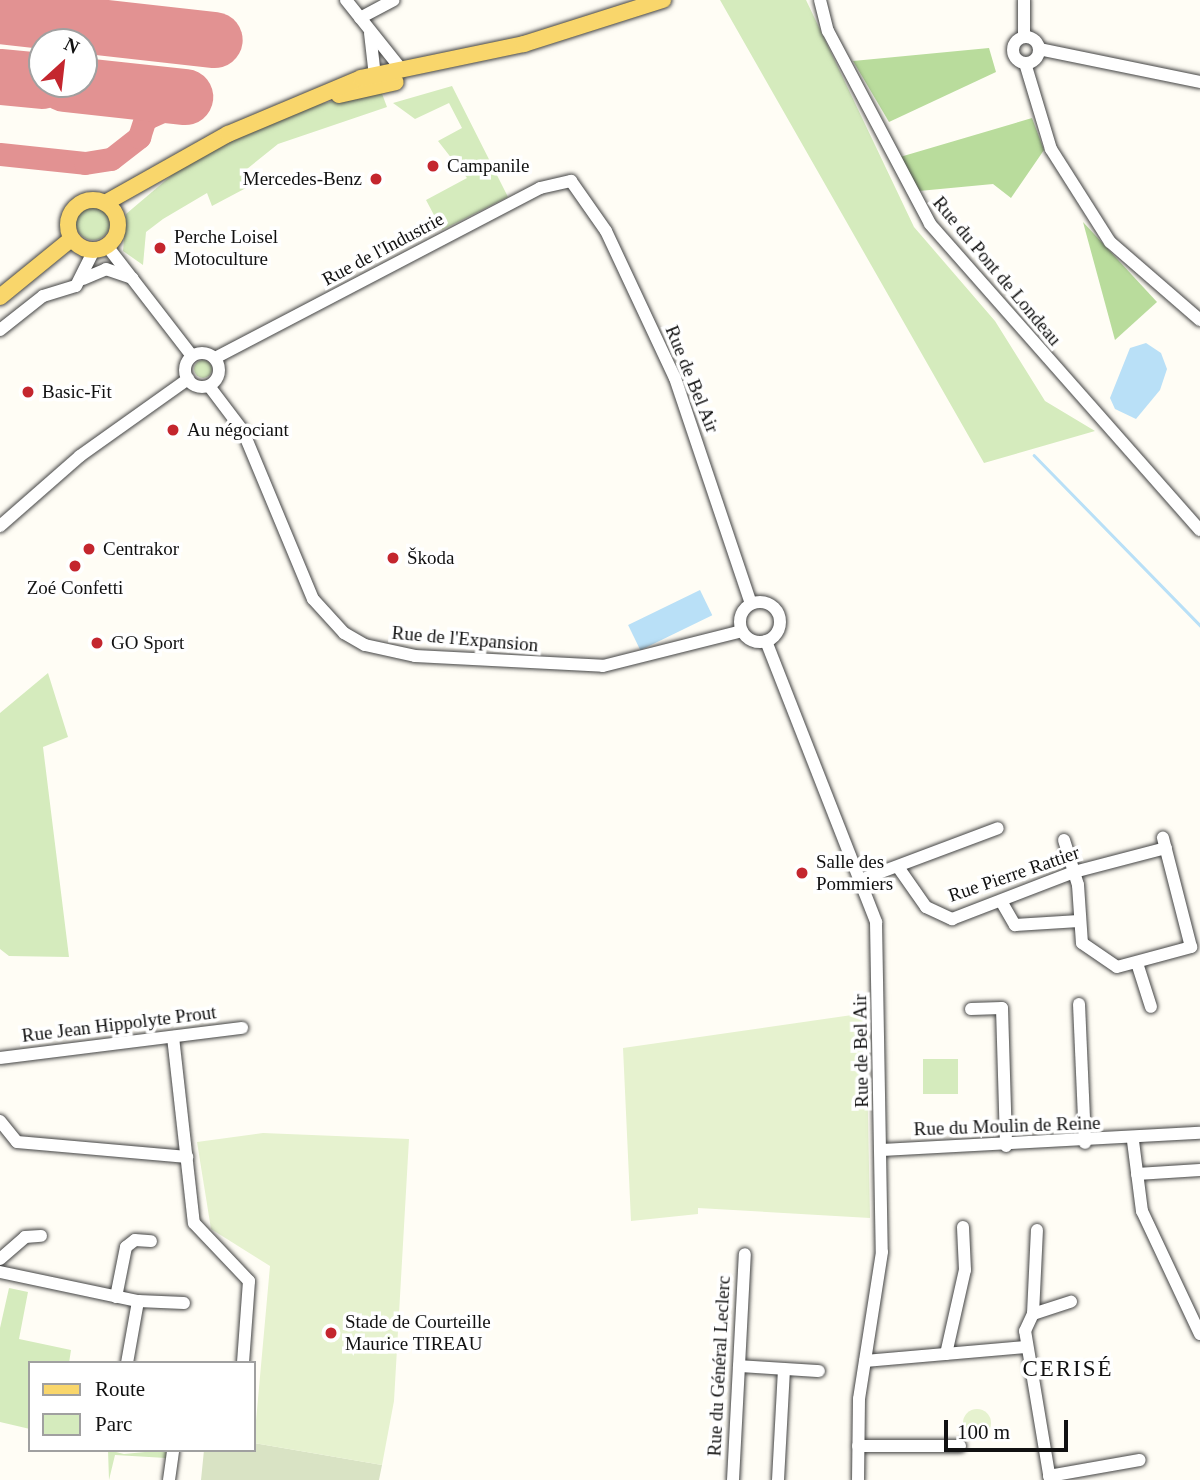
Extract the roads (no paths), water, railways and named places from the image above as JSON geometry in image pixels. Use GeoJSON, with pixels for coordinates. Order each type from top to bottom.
{"type":"FeatureCollection","features":[{"type":"Feature","properties":{"kind":"main road"},"geometry":{"type":"LineString","coordinates":[[105,203],[192,153],[304,102],[471,57],[663,0]]}},
{"type":"Feature","properties":{"kind":"main road"},"geometry":{"type":"LineString","coordinates":[[373,82],[402,76],[401,69],[471,57]]}},
{"type":"Feature","properties":{"kind":"main road"},"geometry":{"type":"LineString","coordinates":[[117,216],[192,153]]}},
{"type":"Feature","properties":{"kind":"main road"},"geometry":{"type":"LineString","coordinates":[[86,200],[105,203],[117,216],[117,234],[100,248],[71,239],[67,223],[73,209],[86,200]]}},
{"type":"Feature","properties":{"kind":"main road"},"geometry":{"type":"LineString","coordinates":[[0,297],[71,239]]}},
{"type":"Feature","properties":{"kind":"street"},"geometry":{"type":"LineString","coordinates":[[346,0],[401,69]]}},
{"type":"Feature","properties":{"kind":"street"},"geometry":{"type":"LineString","coordinates":[[360,18],[394,0]]}},
{"type":"Feature","properties":{"kind":"street","name":"Rue du Pont de Londeau"},"geometry":{"type":"LineString","coordinates":[[820,0],[828,31],[930,225],[1200,530]]}},
{"type":"Feature","properties":{"kind":"street"},"geometry":{"type":"LineString","coordinates":[[1024,0],[1024,36],[1013,51],[1025,63],[1051,149],[1110,242],[1200,320]]}},
{"type":"Feature","properties":{"kind":"street"},"geometry":{"type":"LineString","coordinates":[[369,29],[373,82]]}},
{"type":"Feature","properties":{"kind":"street"},"geometry":{"type":"LineString","coordinates":[[1024,36],[1039,49],[1200,82]]}},
{"type":"Feature","properties":{"kind":"street"},"geometry":{"type":"LineString","coordinates":[[1025,63],[1039,49]]}},
{"type":"Feature","properties":{"kind":"street","name":"Rue de l'Industrie"},"geometry":{"type":"LineString","coordinates":[[215,358],[540,188],[571,181]]}},
{"type":"Feature","properties":{"kind":"street","name":"Rue de Bel Air"},"geometry":{"type":"LineString","coordinates":[[571,181],[606,231],[675,378],[751,604]]}},
{"type":"Feature","properties":{"kind":"street"},"geometry":{"type":"LineString","coordinates":[[0,526],[80,456],[188,379],[192,356],[134,279],[100,248],[80,282]]}},
{"type":"Feature","properties":{"kind":"street"},"geometry":{"type":"LineString","coordinates":[[0,330],[43,296],[106,269],[134,279]]}},
{"type":"Feature","properties":{"kind":"street"},"geometry":{"type":"LineString","coordinates":[[192,356],[215,358],[229,406]]}},
{"type":"Feature","properties":{"kind":"street"},"geometry":{"type":"LineString","coordinates":[[188,379],[209,386],[219,374]]}},
{"type":"Feature","properties":{"kind":"street","name":"Rue de l'Expansion"},"geometry":{"type":"LineString","coordinates":[[209,386],[229,406],[272,492],[313,599],[344,633],[365,645],[415,656],[603,666],[742,631]]}},
{"type":"Feature","properties":{"kind":"street"},"geometry":{"type":"LineString","coordinates":[[764,603],[777,613],[779,627],[766,641],[742,631],[742,613],[751,604],[764,603]]}},
{"type":"Feature","properties":{"kind":"street","name":"Rue de Bel Air"},"geometry":{"type":"LineString","coordinates":[[766,641],[860,880],[877,934],[882,1252],[864,1361],[858,1480]]}},
{"type":"Feature","properties":{"kind":"street"},"geometry":{"type":"LineString","coordinates":[[860,880],[998,828]]}},
{"type":"Feature","properties":{"kind":"street"},"geometry":{"type":"LineString","coordinates":[[1064,840],[1074,872],[1083,943],[1102,961],[1137,963],[1151,1007]]}},
{"type":"Feature","properties":{"kind":"street","name":"Rue Pierre Rattier"},"geometry":{"type":"LineString","coordinates":[[898,867],[926,907],[943,918],[1001,901],[1074,872],[1164,843],[1191,947],[1137,963]]}},
{"type":"Feature","properties":{"kind":"street"},"geometry":{"type":"LineString","coordinates":[[1001,901],[1015,925],[1079,922]]}},
{"type":"Feature","properties":{"kind":"street"},"geometry":{"type":"LineString","coordinates":[[1079,1004],[1085,1143]]}},
{"type":"Feature","properties":{"kind":"street"},"geometry":{"type":"LineString","coordinates":[[971,1009],[1002,1008],[1006,1146]]}},
{"type":"Feature","properties":{"kind":"street","name":"Rue Jean Hippolyte Prout"},"geometry":{"type":"LineString","coordinates":[[0,1058],[242,1028]]}},
{"type":"Feature","properties":{"kind":"street"},"geometry":{"type":"LineString","coordinates":[[173,1037],[197,1233],[243,1268],[249,1281],[243,1361]]}},
{"type":"Feature","properties":{"kind":"street"},"geometry":{"type":"LineString","coordinates":[[0,1121],[16,1142],[187,1157]]}},
{"type":"Feature","properties":{"kind":"street","name":"Rue du Moulin de Reine"},"geometry":{"type":"LineString","coordinates":[[882,1150],[1133,1142],[1200,1133]]}},
{"type":"Feature","properties":{"kind":"street"},"geometry":{"type":"LineString","coordinates":[[1133,1142],[1142,1211],[1200,1334]]}},
{"type":"Feature","properties":{"kind":"street"},"geometry":{"type":"LineString","coordinates":[[1137,1174],[1200,1170]]}},
{"type":"Feature","properties":{"kind":"street"},"geometry":{"type":"LineString","coordinates":[[946,1354],[965,1270],[963,1227]]}},
{"type":"Feature","properties":{"kind":"street"},"geometry":{"type":"LineString","coordinates":[[1037,1230],[1033,1314],[1025,1347],[1050,1478],[1140,1460]]}},
{"type":"Feature","properties":{"kind":"street"},"geometry":{"type":"LineString","coordinates":[[0,1259],[25,1237],[41,1236]]}},
{"type":"Feature","properties":{"kind":"street"},"geometry":{"type":"LineString","coordinates":[[116,1297],[127,1247],[135,1240],[151,1241]]}},
{"type":"Feature","properties":{"kind":"street","name":"Rue du Général Leclerc"},"geometry":{"type":"LineString","coordinates":[[733,1480],[745,1255]]}},
{"type":"Feature","properties":{"kind":"street"},"geometry":{"type":"LineString","coordinates":[[0,1272],[138,1301],[184,1303]]}},
{"type":"Feature","properties":{"kind":"street"},"geometry":{"type":"LineString","coordinates":[[127,1361],[138,1301]]}},
{"type":"Feature","properties":{"kind":"street"},"geometry":{"type":"LineString","coordinates":[[1033,1314],[1071,1301]]}},
{"type":"Feature","properties":{"kind":"street"},"geometry":{"type":"LineString","coordinates":[[864,1361],[1025,1347]]}},
{"type":"Feature","properties":{"kind":"street"},"geometry":{"type":"LineString","coordinates":[[739,1366],[819,1371]]}},
{"type":"Feature","properties":{"kind":"street"},"geometry":{"type":"LineString","coordinates":[[778,1480],[784,1370]]}},
{"type":"Feature","properties":{"kind":"street"},"geometry":{"type":"LineString","coordinates":[[858,1446],[960,1446]]}},
{"type":"Feature","properties":{"kind":"street"},"geometry":{"type":"LineString","coordinates":[[169,1480],[173,1452]]}},
{"type":"Feature","properties":{"kind":"water"},"geometry":{"type":"Polygon","coordinates":[[[1146,343],[1161,353],[1167,369],[1160,390],[1136,419],[1115,409],[1110,398],[1130,348],[1146,343]]]}},
{"type":"Feature","properties":{"kind":"water"},"geometry":{"type":"Polygon","coordinates":[[[700,590],[712,615],[640,650],[628,625],[700,590]]]}},
{"type":"Feature","properties":{"kind":"waterway"},"geometry":{"type":"LineString","coordinates":[[1034,455],[1200,625]]}},
{"type":"Feature","properties":{"kind":"place","name":"Campanile"},"geometry":{"type":"Point","coordinates":[433,166]}},
{"type":"Feature","properties":{"kind":"place","name":"Mercedes-Benz"},"geometry":{"type":"Point","coordinates":[376,179]}},
{"type":"Feature","properties":{"kind":"place","name":"Perche Loisel Motoculture"},"geometry":{"type":"Point","coordinates":[160,248]}},
{"type":"Feature","properties":{"kind":"place","name":"Basic-Fit"},"geometry":{"type":"Point","coordinates":[28,392]}},
{"type":"Feature","properties":{"kind":"place","name":"Au négociant"},"geometry":{"type":"Point","coordinates":[173,430]}},
{"type":"Feature","properties":{"kind":"place","name":"Centrakor"},"geometry":{"type":"Point","coordinates":[89,549]}},
{"type":"Feature","properties":{"kind":"place","name":"Škoda"},"geometry":{"type":"Point","coordinates":[393,558]}},
{"type":"Feature","properties":{"kind":"place","name":"Zoé Confetti"},"geometry":{"type":"Point","coordinates":[75,566]}},
{"type":"Feature","properties":{"kind":"place","name":"GO Sport"},"geometry":{"type":"Point","coordinates":[97,643]}},
{"type":"Feature","properties":{"kind":"place","name":"Salle des Pommiers"},"geometry":{"type":"Point","coordinates":[802,873]}},
{"type":"Feature","properties":{"kind":"place","name":"Stade de Courteille Maurice TIREAU"},"geometry":{"type":"Point","coordinates":[331,1333]}},
{"type":"Feature","properties":{"kind":"district","name":"CERISÉ"},"geometry":{"type":"Point","coordinates":[1068,1369]}}]}
